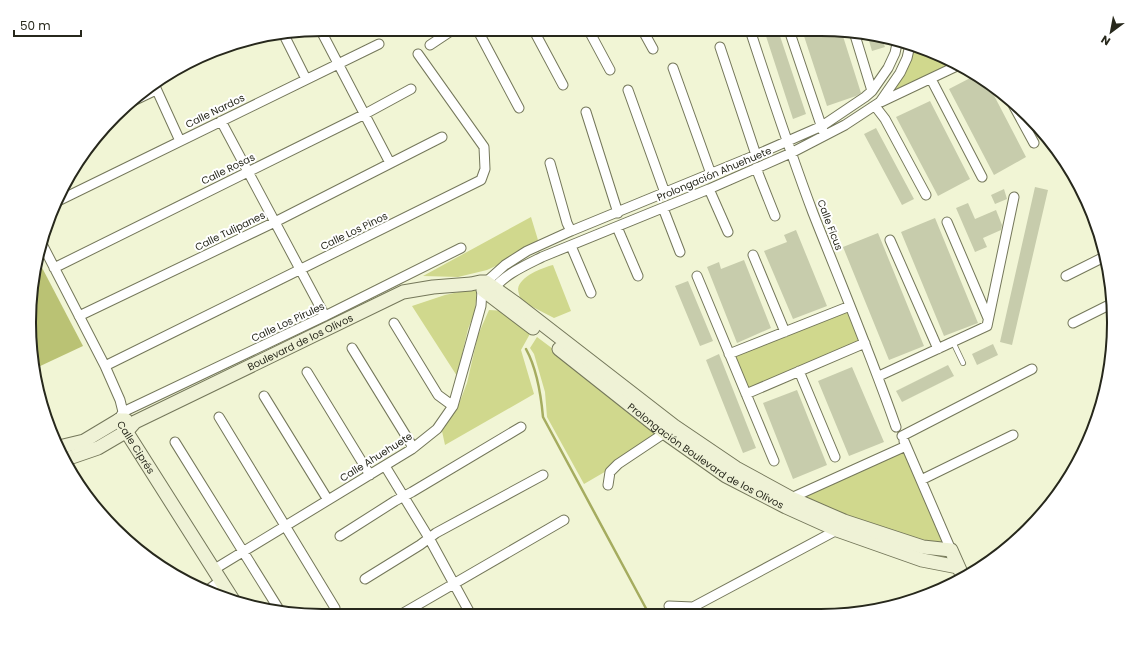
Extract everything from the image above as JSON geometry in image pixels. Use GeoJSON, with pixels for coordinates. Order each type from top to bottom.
{"type":"FeatureCollection","features":[{"type":"Feature","properties":{"kind":"street"},"geometry":{"type":"LineString","coordinates":[[324,36],[390,163]]}},
{"type":"Feature","properties":{"kind":"street"},"geometry":{"type":"LineString","coordinates":[[430,45],[444,36]]}},
{"type":"Feature","properties":{"kind":"street"},"geometry":{"type":"LineString","coordinates":[[481,36],[519,108]]}},
{"type":"Feature","properties":{"kind":"street"},"geometry":{"type":"LineString","coordinates":[[537,36],[563,85]]}},
{"type":"Feature","properties":{"kind":"street"},"geometry":{"type":"LineString","coordinates":[[592,36],[610,70]]}},
{"type":"Feature","properties":{"kind":"street"},"geometry":{"type":"LineString","coordinates":[[646,36],[653,49]]}},
{"type":"Feature","properties":{"kind":"street","name":"Calle Ficus"},"geometry":{"type":"LineString","coordinates":[[752,36],[787,142],[813,213],[899,431],[951,550]]}},
{"type":"Feature","properties":{"kind":"street"},"geometry":{"type":"LineString","coordinates":[[792,36],[825,136]]}},
{"type":"Feature","properties":{"kind":"street"},"geometry":{"type":"LineString","coordinates":[[285,38],[306,79]]}},
{"type":"Feature","properties":{"kind":"street"},"geometry":{"type":"LineString","coordinates":[[856,38],[871,88]]}},
{"type":"Feature","properties":{"kind":"street","name":"Calle Nardos"},"geometry":{"type":"LineString","coordinates":[[65,197],[379,44]]}},
{"type":"Feature","properties":{"kind":"street","name":"Prolongación Ahuehuete"},"geometry":{"type":"LineString","coordinates":[[485,288],[505,265],[527,251],[822,126],[865,97],[888,68],[897,46]]}},
{"type":"Feature","properties":{"kind":"street"},"geometry":{"type":"LineString","coordinates":[[720,47],[756,155]]}},
{"type":"Feature","properties":{"kind":"street","name":"Prolongación Ahuehuete"},"geometry":{"type":"LineString","coordinates":[[485,288],[515,270],[542,257],[709,189],[792,153],[825,136],[878,104],[900,73],[909,50]]}},
{"type":"Feature","properties":{"kind":"street","name":"Calle Los Pinos"},"geometry":{"type":"LineString","coordinates":[[104,366],[481,180],[485,169],[484,147],[418,54]]}},
{"type":"Feature","properties":{"kind":"street"},"geometry":{"type":"LineString","coordinates":[[673,68],[711,174]]}},
{"type":"Feature","properties":{"kind":"street"},"geometry":{"type":"LineString","coordinates":[[926,195],[878,104],[952,68]]}},
{"type":"Feature","properties":{"kind":"street"},"geometry":{"type":"LineString","coordinates":[[930,79],[982,177]]}},
{"type":"Feature","properties":{"kind":"street"},"geometry":{"type":"LineString","coordinates":[[156,89],[180,141]]}},
{"type":"Feature","properties":{"kind":"street","name":"Calle Rosas"},"geometry":{"type":"LineString","coordinates":[[54,268],[365,114],[411,89]]}},
{"type":"Feature","properties":{"kind":"street"},"geometry":{"type":"LineString","coordinates":[[628,90],[665,193]]}},
{"type":"Feature","properties":{"kind":"street"},"geometry":{"type":"LineString","coordinates":[[586,112],[618,213]]}},
{"type":"Feature","properties":{"kind":"street"},"geometry":{"type":"LineString","coordinates":[[1020,117],[1034,143]]}},
{"type":"Feature","properties":{"kind":"street"},"geometry":{"type":"LineString","coordinates":[[221,121],[325,316]]}},
{"type":"Feature","properties":{"kind":"street","name":"Calle Tulipanes"},"geometry":{"type":"LineString","coordinates":[[79,316],[275,222],[442,137]]}},
{"type":"Feature","properties":{"kind":"street"},"geometry":{"type":"LineString","coordinates":[[550,163],[567,224],[571,232]]}},
{"type":"Feature","properties":{"kind":"street"},"geometry":{"type":"LineString","coordinates":[[756,168],[775,216]]}},
{"type":"Feature","properties":{"kind":"street"},"geometry":{"type":"LineString","coordinates":[[709,189],[728,232]]}},
{"type":"Feature","properties":{"kind":"street"},"geometry":{"type":"LineString","coordinates":[[878,376],[937,347],[957,340],[987,326],[1014,197]]}},
{"type":"Feature","properties":{"kind":"street"},"geometry":{"type":"LineString","coordinates":[[663,208],[680,252]]}},
{"type":"Feature","properties":{"kind":"street"},"geometry":{"type":"LineString","coordinates":[[947,222],[988,318]]}},
{"type":"Feature","properties":{"kind":"street"},"geometry":{"type":"LineString","coordinates":[[617,227],[638,276]]}},
{"type":"Feature","properties":{"kind":"street"},"geometry":{"type":"LineString","coordinates":[[890,240],[937,347]]}},
{"type":"Feature","properties":{"kind":"street"},"geometry":{"type":"LineString","coordinates":[[571,246],[591,293]]}},
{"type":"Feature","properties":{"kind":"street","name":"Calle Los Pirules"},"geometry":{"type":"LineString","coordinates":[[121,416],[461,248]]}},
{"type":"Feature","properties":{"kind":"street","name":"Calle Ciprés"},"geometry":{"type":"LineString","coordinates":[[45,251],[120,400],[121,416],[131,426],[217,576],[229,593]]}},
{"type":"Feature","properties":{"kind":"street"},"geometry":{"type":"LineString","coordinates":[[753,255],[784,329]]}},
{"type":"Feature","properties":{"kind":"street"},"geometry":{"type":"LineString","coordinates":[[1066,276],[1099,259]]}},
{"type":"Feature","properties":{"kind":"street"},"geometry":{"type":"LineString","coordinates":[[697,276],[774,461]]}},
{"type":"Feature","properties":{"kind":"street","name":"Boulevard de los Olivos"},"geometry":{"type":"LineString","coordinates":[[70,458],[98,448],[131,426],[403,292],[433,287],[485,288]]}},
{"type":"Feature","properties":{"kind":"street","name":"Calle Ahuehuete"},"geometry":{"type":"LineString","coordinates":[[211,586],[217,576],[243,552],[412,449],[437,429],[453,406],[485,288]]}},
{"type":"Feature","properties":{"kind":"street","name":"Prolongación Boulevard de los Olivos"},"geometry":{"type":"LineString","coordinates":[[485,288],[669,430],[736,468],[789,503],[922,560],[960,572]]}},
{"type":"Feature","properties":{"kind":"street"},"geometry":{"type":"LineString","coordinates":[[727,350],[850,306]]}},
{"type":"Feature","properties":{"kind":"street"},"geometry":{"type":"LineString","coordinates":[[1073,322],[1106,306]]}},
{"type":"Feature","properties":{"kind":"street"},"geometry":{"type":"LineString","coordinates":[[394,323],[438,395],[453,406]]}},
{"type":"Feature","properties":{"kind":"street"},"geometry":{"type":"LineString","coordinates":[[748,398],[799,371],[865,343]]}},
{"type":"Feature","properties":{"kind":"street"},"geometry":{"type":"LineString","coordinates":[[352,348],[411,444],[412,449]]}},
{"type":"Feature","properties":{"kind":"street"},"geometry":{"type":"LineString","coordinates":[[899,431],[1032,369]]}},
{"type":"Feature","properties":{"kind":"street"},"geometry":{"type":"LineString","coordinates":[[799,371],[835,457]]}},
{"type":"Feature","properties":{"kind":"street"},"geometry":{"type":"LineString","coordinates":[[307,372],[370,475]]}},
{"type":"Feature","properties":{"kind":"street"},"geometry":{"type":"LineString","coordinates":[[264,396],[328,500]]}},
{"type":"Feature","properties":{"kind":"street"},"geometry":{"type":"LineString","coordinates":[[65,446],[84,442],[121,416]]}},
{"type":"Feature","properties":{"kind":"street"},"geometry":{"type":"LineString","coordinates":[[219,417],[335,608]]}},
{"type":"Feature","properties":{"kind":"street"},"geometry":{"type":"LineString","coordinates":[[340,536],[404,496],[521,427]]}},
{"type":"Feature","properties":{"kind":"street"},"geometry":{"type":"LineString","coordinates":[[608,485],[610,472],[618,464],[669,430]]}},
{"type":"Feature","properties":{"kind":"street"},"geometry":{"type":"LineString","coordinates":[[921,480],[1013,435]]}},
{"type":"Feature","properties":{"kind":"street"},"geometry":{"type":"LineString","coordinates":[[175,442],[276,605]]}},
{"type":"Feature","properties":{"kind":"street"},"geometry":{"type":"LineString","coordinates":[[789,503],[906,446]]}},
{"type":"Feature","properties":{"kind":"street"},"geometry":{"type":"LineString","coordinates":[[385,466],[429,538],[468,609]]}},
{"type":"Feature","properties":{"kind":"street"},"geometry":{"type":"LineString","coordinates":[[365,579],[429,538],[543,475]]}},
{"type":"Feature","properties":{"kind":"street"},"geometry":{"type":"LineString","coordinates":[[410,609],[564,520]]}},
{"type":"Feature","properties":{"kind":"street"},"geometry":{"type":"LineString","coordinates":[[669,606],[692,607],[840,525]]}},
{"type":"Feature","properties":{"kind":"street","name":"Prolongación Boulevard de los Olivos"},"geometry":{"type":"LineString","coordinates":[[840,525],[923,547],[951,550]]}},
{"type":"Feature","properties":{"kind":"street"},"geometry":{"type":"LineString","coordinates":[[951,550],[960,572]]}},
{"type":"Feature","properties":{"kind":"lane"},"geometry":{"type":"LineString","coordinates":[[957,340],[963,363]]}},
{"type":"Feature","properties":{"kind":"green space"},"geometry":{"type":"Polygon","coordinates":[[[912,51],[946,65],[892,95],[910,61],[912,51]]]}},
{"type":"Feature","properties":{"kind":"green space"},"geometry":{"type":"Polygon","coordinates":[[[531,217],[538,240],[500,264],[487,270],[458,277],[423,276],[531,217]]]}},
{"type":"Feature","properties":{"kind":"green space"},"geometry":{"type":"Polygon","coordinates":[[[553,265],[571,311],[554,318],[521,301],[518,289],[520,284],[527,276],[538,270],[553,265]]]}},
{"type":"Feature","properties":{"kind":"green space"},"geometry":{"type":"Polygon","coordinates":[[[42,267],[83,346],[39,366],[36,322],[38,285],[42,267]]]}},
{"type":"Feature","properties":{"kind":"green space"},"geometry":{"type":"Polygon","coordinates":[[[477,288],[475,312],[468,329],[457,376],[412,306],[445,295],[477,288]]]}},
{"type":"Feature","properties":{"kind":"green space"},"geometry":{"type":"Polygon","coordinates":[[[847,308],[861,344],[746,394],[730,354],[847,308]]]}},
{"type":"Feature","properties":{"kind":"green space"},"geometry":{"type":"Polygon","coordinates":[[[489,310],[506,311],[531,332],[521,350],[534,394],[445,445],[442,431],[457,409],[467,383],[478,335],[489,310]]]}},
{"type":"Feature","properties":{"kind":"green space"},"geometry":{"type":"Polygon","coordinates":[[[537,337],[668,435],[584,484],[547,417],[545,392],[534,354],[530,348],[537,337]]]}},
{"type":"Feature","properties":{"kind":"green space"},"geometry":{"type":"Polygon","coordinates":[[[903,449],[960,573],[928,553],[791,498],[903,449]]]}},
{"type":"Feature","properties":{"kind":"building"},"geometry":{"type":"Polygon","coordinates":[[[766,36],[780,36],[806,114],[793,119],[766,36]]]}},
{"type":"Feature","properties":{"kind":"building"},"geometry":{"type":"Polygon","coordinates":[[[804,36],[843,37],[861,93],[827,106],[804,36]]]}},
{"type":"Feature","properties":{"kind":"building"},"geometry":{"type":"Polygon","coordinates":[[[869,40],[884,44],[885,47],[872,51],[869,40]]]}},
{"type":"Feature","properties":{"kind":"building"},"geometry":{"type":"Polygon","coordinates":[[[970,78],[993,94],[1026,157],[994,175],[949,89],[970,78]]]}},
{"type":"Feature","properties":{"kind":"building"},"geometry":{"type":"Polygon","coordinates":[[[930,101],[970,179],[938,196],[896,117],[930,101]]]}},
{"type":"Feature","properties":{"kind":"building"},"geometry":{"type":"Polygon","coordinates":[[[876,128],[914,199],[902,205],[864,134],[876,128]]]}},
{"type":"Feature","properties":{"kind":"building"},"geometry":{"type":"Polygon","coordinates":[[[1035,187],[1048,190],[1012,345],[1000,342],[1035,187]]]}},
{"type":"Feature","properties":{"kind":"building"},"geometry":{"type":"Polygon","coordinates":[[[1004,189],[1007,199],[995,204],[991,195],[1004,189]]]}},
{"type":"Feature","properties":{"kind":"building"},"geometry":{"type":"Polygon","coordinates":[[[968,203],[975,219],[996,210],[1002,225],[1001,230],[983,238],[987,247],[975,252],[956,208],[968,203]]]}},
{"type":"Feature","properties":{"kind":"building"},"geometry":{"type":"Polygon","coordinates":[[[935,218],[978,323],[944,336],[901,232],[935,218]]]}},
{"type":"Feature","properties":{"kind":"building"},"geometry":{"type":"Polygon","coordinates":[[[796,230],[827,306],[793,319],[764,251],[787,242],[784,235],[796,230]]]}},
{"type":"Feature","properties":{"kind":"building"},"geometry":{"type":"Polygon","coordinates":[[[878,233],[924,346],[889,360],[843,247],[878,233]]]}},
{"type":"Feature","properties":{"kind":"building"},"geometry":{"type":"Polygon","coordinates":[[[744,260],[771,328],[737,343],[707,267],[719,262],[721,269],[744,260]]]}},
{"type":"Feature","properties":{"kind":"building"},"geometry":{"type":"Polygon","coordinates":[[[688,281],[713,341],[700,346],[675,286],[688,281]]]}},
{"type":"Feature","properties":{"kind":"building"},"geometry":{"type":"Polygon","coordinates":[[[993,344],[998,355],[977,365],[972,354],[993,344]]]}},
{"type":"Feature","properties":{"kind":"building"},"geometry":{"type":"Polygon","coordinates":[[[719,354],[756,448],[743,453],[706,360],[719,354]]]}},
{"type":"Feature","properties":{"kind":"building"},"geometry":{"type":"Polygon","coordinates":[[[948,365],[954,376],[902,402],[896,391],[948,365]]]}},
{"type":"Feature","properties":{"kind":"building"},"geometry":{"type":"Polygon","coordinates":[[[852,367],[884,442],[849,456],[818,381],[852,367]]]}},
{"type":"Feature","properties":{"kind":"building"},"geometry":{"type":"Polygon","coordinates":[[[797,390],[827,465],[793,479],[763,403],[797,390]]]}},
{"type":"Feature","properties":{"kind":"waterway"},"geometry":{"type":"LineString","coordinates":[[526,349],[538,382],[543,417],[646,609]]}}]}
